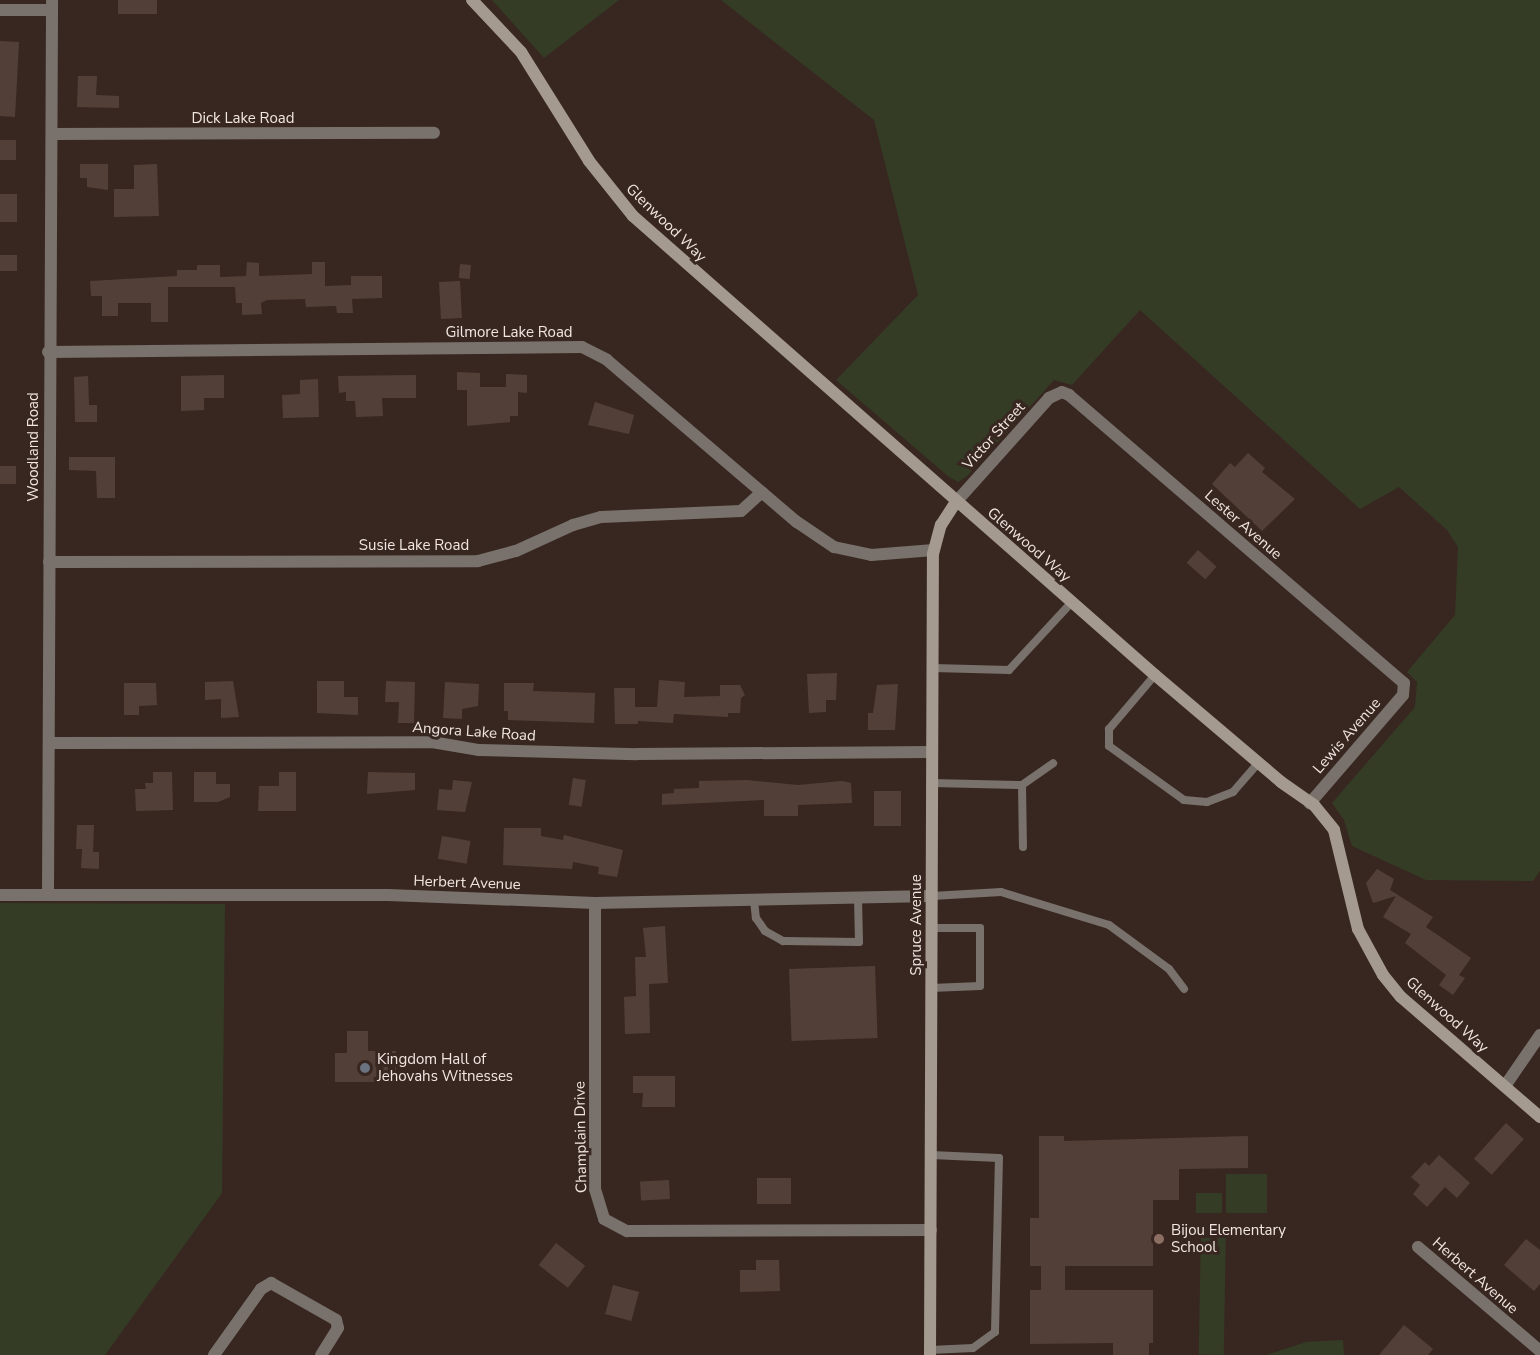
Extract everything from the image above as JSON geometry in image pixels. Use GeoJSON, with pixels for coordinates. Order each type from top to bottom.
{"type":"FeatureCollection","features":[{"type":"Feature","properties":{"kind":"street","name":"Glenwood Way"},"geometry":{"type":"LineString","coordinates":[[472,0],[521,52],[589,161],[633,216],[1155,675],[1258,763],[1310,802],[1334,830],[1358,929],[1383,975],[1401,997],[1540,1117]]}},
{"type":"Feature","properties":{"kind":"street"},"geometry":{"type":"LineString","coordinates":[[0,10],[52,5]]}},
{"type":"Feature","properties":{"kind":"street","name":"Woodland Road"},"geometry":{"type":"LineString","coordinates":[[48,894],[48,352],[53,134],[52,5]]}},
{"type":"Feature","properties":{"kind":"street","name":"Dick Lake Road"},"geometry":{"type":"LineString","coordinates":[[53,134],[434,133]]}},
{"type":"Feature","properties":{"kind":"street","name":"Gilmore Lake Road"},"geometry":{"type":"LineString","coordinates":[[48,352],[582,348],[607,360],[816,536],[851,553],[891,555],[934,550]]}},
{"type":"Feature","properties":{"kind":"street","name":"Victor Street"},"geometry":{"type":"LineString","coordinates":[[956,502],[1056,393]]}},
{"type":"Feature","properties":{"kind":"street","name":"Lester Avenue"},"geometry":{"type":"LineString","coordinates":[[1056,393],[1069,395],[1398,678],[1406,689]]}},
{"type":"Feature","properties":{"kind":"street","name":"Susie Lake Road"},"geometry":{"type":"LineString","coordinates":[[49,562],[234,558],[478,561],[516,551],[573,525],[601,517],[741,511],[762,492]]}},
{"type":"Feature","properties":{"kind":"street","name":"Spruce Avenue"},"geometry":{"type":"LineString","coordinates":[[930,1352],[934,550],[941,525],[956,502]]}},
{"type":"Feature","properties":{"kind":"street","name":"Lewis Avenue"},"geometry":{"type":"LineString","coordinates":[[1310,802],[1406,689]]}},
{"type":"Feature","properties":{"kind":"street","name":"Angora Lake Road"},"geometry":{"type":"LineString","coordinates":[[49,743],[432,742],[478,750],[637,754],[933,752]]}},
{"type":"Feature","properties":{"kind":"street","name":"Herbert Avenue"},"geometry":{"type":"LineString","coordinates":[[0,895],[388,896],[595,903],[932,896]]}},
{"type":"Feature","properties":{"kind":"street","name":"Champlain Drive"},"geometry":{"type":"LineString","coordinates":[[595,903],[595,1189],[604,1219],[627,1231],[931,1230]]}},
{"type":"Feature","properties":{"kind":"street"},"geometry":{"type":"LineString","coordinates":[[1505,1086],[1540,1035]]}},
{"type":"Feature","properties":{"kind":"street","name":"Herbert Avenue"},"geometry":{"type":"LineString","coordinates":[[1418,1247],[1540,1351]]}},
{"type":"Feature","properties":{"kind":"street"},"geometry":{"type":"LineString","coordinates":[[214,1355],[261,1289],[271,1282],[336,1320],[338,1328],[321,1355]]}},
{"type":"Feature","properties":{"kind":"lane"},"geometry":{"type":"LineString","coordinates":[[933,668],[1009,670],[1072,602]]}},
{"type":"Feature","properties":{"kind":"lane"},"geometry":{"type":"LineString","coordinates":[[1155,675],[1109,729],[1109,746],[1184,800],[1207,802],[1233,792],[1258,763]]}},
{"type":"Feature","properties":{"kind":"lane"},"geometry":{"type":"LineString","coordinates":[[932,783],[1022,785],[1053,763]]}},
{"type":"Feature","properties":{"kind":"lane"},"geometry":{"type":"LineString","coordinates":[[1022,785],[1023,847]]}},
{"type":"Feature","properties":{"kind":"lane"},"geometry":{"type":"LineString","coordinates":[[932,896],[1001,892],[1109,925],[1169,969],[1184,989]]}},
{"type":"Feature","properties":{"kind":"lane"},"geometry":{"type":"LineString","coordinates":[[754,900],[756,918],[765,931],[783,941],[859,942],[858,897]]}},
{"type":"Feature","properties":{"kind":"lane"},"geometry":{"type":"LineString","coordinates":[[931,988],[980,986],[980,928],[932,927]]}},
{"type":"Feature","properties":{"kind":"lane"},"geometry":{"type":"LineString","coordinates":[[930,1352],[973,1348],[995,1332],[999,1158],[931,1155]]}},
{"type":"Feature","properties":{"kind":"green space"},"geometry":{"type":"Polygon","coordinates":[[[492,0],[619,0],[544,58],[492,0]]]}},
{"type":"Feature","properties":{"kind":"green space"},"geometry":{"type":"Polygon","coordinates":[[[721,0],[1540,0],[1540,871],[1533,881],[1426,880],[1352,846],[1344,820],[1332,803],[1415,707],[1417,682],[1407,672],[1455,615],[1458,547],[1447,530],[1399,487],[1360,509],[1140,310],[1072,385],[1054,380],[967,476],[958,482],[949,477],[836,380],[918,295],[874,120],[721,0]]]}},
{"type":"Feature","properties":{"kind":"green space"},"geometry":{"type":"Polygon","coordinates":[[[0,903],[225,904],[222,1193],[105,1355],[0,1355],[0,903]]]}},
{"type":"Feature","properties":{"kind":"green space"},"geometry":{"type":"Polygon","coordinates":[[[1226,1174],[1267,1174],[1267,1213],[1226,1213],[1226,1174]]]}},
{"type":"Feature","properties":{"kind":"green space"},"geometry":{"type":"Polygon","coordinates":[[[1196,1193],[1222,1193],[1222,1213],[1196,1213],[1196,1193]]]}},
{"type":"Feature","properties":{"kind":"green space"},"geometry":{"type":"Polygon","coordinates":[[[1201,1226],[1226,1226],[1224,1355],[1199,1355],[1201,1226]]]}},
{"type":"Feature","properties":{"kind":"green space"},"geometry":{"type":"Polygon","coordinates":[[[1343,1340],[1344,1355],[1266,1355],[1306,1342],[1343,1340]]]}},
{"type":"Feature","properties":{"kind":"building"},"geometry":{"type":"Polygon","coordinates":[[[118,0],[157,0],[157,14],[118,14],[118,0]]]}},
{"type":"Feature","properties":{"kind":"building"},"geometry":{"type":"Polygon","coordinates":[[[0,41],[19,42],[15,117],[0,116],[0,41]]]}},
{"type":"Feature","properties":{"kind":"building"},"geometry":{"type":"Polygon","coordinates":[[[78,76],[97,76],[96,95],[119,96],[119,108],[77,107],[78,76]]]}},
{"type":"Feature","properties":{"kind":"building"},"geometry":{"type":"Polygon","coordinates":[[[0,140],[16,140],[16,160],[0,160],[0,140]]]}},
{"type":"Feature","properties":{"kind":"building"},"geometry":{"type":"Polygon","coordinates":[[[80,164],[108,164],[108,190],[87,187],[87,178],[80,178],[80,164]]]}},
{"type":"Feature","properties":{"kind":"building"},"geometry":{"type":"Polygon","coordinates":[[[157,164],[159,216],[114,217],[114,189],[134,189],[134,165],[157,164]]]}},
{"type":"Feature","properties":{"kind":"building"},"geometry":{"type":"Polygon","coordinates":[[[0,194],[17,194],[17,222],[0,222],[0,194]]]}},
{"type":"Feature","properties":{"kind":"building"},"geometry":{"type":"Polygon","coordinates":[[[0,255],[17,255],[17,271],[0,271],[0,255]]]}},
{"type":"Feature","properties":{"kind":"building"},"geometry":{"type":"Polygon","coordinates":[[[247,262],[259,263],[259,276],[312,274],[312,262],[325,262],[325,286],[351,285],[351,276],[382,276],[382,298],[352,299],[353,313],[337,313],[336,306],[306,307],[305,299],[267,300],[261,303],[262,314],[242,315],[242,303],[236,303],[235,287],[168,287],[168,322],[151,322],[151,303],[118,303],[118,316],[102,316],[102,296],[91,296],[90,281],[177,276],[177,270],[197,270],[197,265],[220,265],[220,277],[246,276],[247,262]]]}},
{"type":"Feature","properties":{"kind":"building"},"geometry":{"type":"Polygon","coordinates":[[[460,264],[471,265],[470,279],[459,278],[460,264]]]}},
{"type":"Feature","properties":{"kind":"building"},"geometry":{"type":"Polygon","coordinates":[[[460,281],[462,318],[441,319],[439,282],[460,281]]]}},
{"type":"Feature","properties":{"kind":"building"},"geometry":{"type":"Polygon","coordinates":[[[457,372],[480,373],[480,387],[506,387],[506,374],[527,375],[527,393],[518,392],[518,416],[510,416],[510,422],[467,426],[467,390],[457,390],[457,372]]]}},
{"type":"Feature","properties":{"kind":"building"},"geometry":{"type":"Polygon","coordinates":[[[224,375],[224,398],[204,398],[204,410],[181,411],[181,376],[224,375]]]}},
{"type":"Feature","properties":{"kind":"building"},"geometry":{"type":"Polygon","coordinates":[[[416,375],[416,398],[382,398],[383,416],[356,417],[355,401],[346,401],[346,392],[339,393],[338,376],[416,375]]]}},
{"type":"Feature","properties":{"kind":"building"},"geometry":{"type":"Polygon","coordinates":[[[88,376],[89,405],[97,405],[97,422],[75,422],[74,377],[88,376]]]}},
{"type":"Feature","properties":{"kind":"building"},"geometry":{"type":"Polygon","coordinates":[[[318,379],[319,417],[283,418],[282,395],[300,394],[300,380],[318,379]]]}},
{"type":"Feature","properties":{"kind":"building"},"geometry":{"type":"Polygon","coordinates":[[[595,402],[634,415],[629,434],[588,425],[595,402]]]}},
{"type":"Feature","properties":{"kind":"building"},"geometry":{"type":"Polygon","coordinates":[[[1248,453],[1265,468],[1262,472],[1295,499],[1262,531],[1212,484],[1230,463],[1235,467],[1248,453]]]}},
{"type":"Feature","properties":{"kind":"building"},"geometry":{"type":"Polygon","coordinates":[[[69,457],[115,457],[115,498],[97,498],[96,471],[69,470],[69,457]]]}},
{"type":"Feature","properties":{"kind":"building"},"geometry":{"type":"Polygon","coordinates":[[[0,466],[16,466],[16,484],[0,484],[0,466]]]}},
{"type":"Feature","properties":{"kind":"building"},"geometry":{"type":"Polygon","coordinates":[[[1198,550],[1217,567],[1205,579],[1187,563],[1198,550]]]}},
{"type":"Feature","properties":{"kind":"building"},"geometry":{"type":"Polygon","coordinates":[[[837,673],[836,700],[826,700],[826,712],[809,713],[807,674],[837,673]]]}},
{"type":"Feature","properties":{"kind":"building"},"geometry":{"type":"Polygon","coordinates":[[[659,680],[685,682],[684,697],[720,696],[720,685],[740,685],[745,695],[741,698],[740,713],[728,713],[728,717],[674,714],[673,723],[638,721],[638,724],[615,724],[614,688],[635,688],[635,707],[657,707],[659,680]]]}},
{"type":"Feature","properties":{"kind":"building"},"geometry":{"type":"Polygon","coordinates":[[[233,681],[239,717],[221,718],[221,699],[205,700],[205,682],[233,681]]]}},
{"type":"Feature","properties":{"kind":"building"},"geometry":{"type":"Polygon","coordinates":[[[317,681],[344,681],[344,697],[358,697],[358,715],[317,713],[317,681]]]}},
{"type":"Feature","properties":{"kind":"building"},"geometry":{"type":"Polygon","coordinates":[[[386,681],[415,682],[414,723],[398,723],[399,702],[385,702],[386,681]]]}},
{"type":"Feature","properties":{"kind":"building"},"geometry":{"type":"Polygon","coordinates":[[[445,682],[479,684],[478,706],[462,709],[462,719],[443,718],[445,682]]]}},
{"type":"Feature","properties":{"kind":"building"},"geometry":{"type":"Polygon","coordinates":[[[124,683],[156,683],[157,705],[139,706],[139,715],[124,715],[124,683]]]}},
{"type":"Feature","properties":{"kind":"building"},"geometry":{"type":"Polygon","coordinates":[[[504,683],[534,683],[533,691],[595,693],[594,723],[508,720],[508,711],[504,711],[504,683]]]}},
{"type":"Feature","properties":{"kind":"building"},"geometry":{"type":"Polygon","coordinates":[[[898,684],[895,730],[868,730],[868,713],[873,713],[877,685],[898,684]]]}},
{"type":"Feature","properties":{"kind":"building"},"geometry":{"type":"Polygon","coordinates":[[[153,772],[172,772],[173,810],[136,811],[135,789],[146,789],[145,783],[153,783],[153,772]]]}},
{"type":"Feature","properties":{"kind":"building"},"geometry":{"type":"Polygon","coordinates":[[[194,772],[216,772],[216,784],[230,784],[230,797],[218,802],[194,802],[194,772]]]}},
{"type":"Feature","properties":{"kind":"building"},"geometry":{"type":"Polygon","coordinates":[[[279,772],[296,772],[296,811],[258,811],[259,786],[279,786],[279,772]]]}},
{"type":"Feature","properties":{"kind":"building"},"geometry":{"type":"Polygon","coordinates":[[[368,772],[415,773],[415,790],[367,794],[368,772]]]}},
{"type":"Feature","properties":{"kind":"building"},"geometry":{"type":"Polygon","coordinates":[[[573,778],[586,780],[582,807],[569,805],[573,778]]]}},
{"type":"Feature","properties":{"kind":"building"},"geometry":{"type":"Polygon","coordinates":[[[453,780],[472,782],[465,812],[437,810],[439,789],[452,790],[453,780]]]}},
{"type":"Feature","properties":{"kind":"building"},"geometry":{"type":"Polygon","coordinates":[[[747,780],[798,785],[842,781],[851,783],[852,803],[798,805],[798,816],[764,816],[764,800],[662,805],[662,794],[674,793],[674,789],[699,788],[699,781],[747,780]]]}},
{"type":"Feature","properties":{"kind":"building"},"geometry":{"type":"Polygon","coordinates":[[[874,791],[901,791],[901,826],[874,826],[874,791]]]}},
{"type":"Feature","properties":{"kind":"building"},"geometry":{"type":"Polygon","coordinates":[[[77,825],[94,825],[93,852],[99,852],[99,869],[81,868],[82,849],[76,849],[77,825]]]}},
{"type":"Feature","properties":{"kind":"building"},"geometry":{"type":"Polygon","coordinates":[[[504,828],[541,828],[541,836],[563,840],[564,835],[623,850],[617,877],[598,874],[599,867],[573,862],[572,869],[503,865],[504,828]]]}},
{"type":"Feature","properties":{"kind":"building"},"geometry":{"type":"Polygon","coordinates":[[[442,836],[471,841],[467,864],[438,859],[442,836]]]}},
{"type":"Feature","properties":{"kind":"building"},"geometry":{"type":"Polygon","coordinates":[[[1377,869],[1394,879],[1390,890],[1433,917],[1426,927],[1471,958],[1459,975],[1465,978],[1453,995],[1439,985],[1446,975],[1405,943],[1411,934],[1383,917],[1396,896],[1373,903],[1366,883],[1377,869]]]}},
{"type":"Feature","properties":{"kind":"building"},"geometry":{"type":"Polygon","coordinates":[[[665,926],[668,983],[649,984],[650,1033],[625,1034],[624,997],[636,996],[635,957],[646,957],[643,928],[665,926]]]}},
{"type":"Feature","properties":{"kind":"building"},"geometry":{"type":"Polygon","coordinates":[[[875,966],[878,1038],[792,1041],[789,969],[875,966]]]}},
{"type":"Feature","properties":{"kind":"building","name":"Kingdom Hall of Jehovahs Witnesses"},"geometry":{"type":"Polygon","coordinates":[[[347,1031],[368,1031],[368,1051],[396,1051],[396,1082],[335,1082],[335,1053],[347,1053],[347,1031]]]}},
{"type":"Feature","properties":{"kind":"building"},"geometry":{"type":"Polygon","coordinates":[[[633,1076],[675,1076],[675,1107],[642,1107],[643,1093],[633,1093],[633,1076]]]}},
{"type":"Feature","properties":{"kind":"building"},"geometry":{"type":"Polygon","coordinates":[[[1506,1123],[1524,1139],[1492,1175],[1474,1159],[1506,1123]]]}},
{"type":"Feature","properties":{"kind":"building"},"geometry":{"type":"Polygon","coordinates":[[[1039,1136],[1064,1136],[1064,1141],[1248,1136],[1248,1168],[1179,1169],[1179,1200],[1153,1200],[1153,1266],[1065,1266],[1065,1290],[1153,1290],[1153,1343],[1149,1343],[1149,1355],[1113,1355],[1113,1343],[1030,1344],[1030,1290],[1041,1290],[1041,1266],[1030,1266],[1030,1218],[1039,1218],[1039,1136]]]}},
{"type":"Feature","properties":{"kind":"building"},"geometry":{"type":"Polygon","coordinates":[[[1439,1155],[1470,1183],[1457,1198],[1445,1187],[1427,1207],[1413,1194],[1420,1185],[1411,1177],[1425,1162],[1429,1166],[1439,1155]]]}},
{"type":"Feature","properties":{"kind":"building"},"geometry":{"type":"Polygon","coordinates":[[[757,1178],[791,1178],[791,1204],[757,1204],[757,1178]]]}},
{"type":"Feature","properties":{"kind":"building"},"geometry":{"type":"Polygon","coordinates":[[[669,1180],[670,1199],[641,1200],[640,1182],[669,1180]]]}},
{"type":"Feature","properties":{"kind":"building"},"geometry":{"type":"Polygon","coordinates":[[[1526,1239],[1540,1250],[1540,1284],[1534,1291],[1504,1265],[1526,1239]]]}},
{"type":"Feature","properties":{"kind":"building"},"geometry":{"type":"Polygon","coordinates":[[[556,1243],[585,1266],[568,1288],[539,1265],[556,1243]]]}},
{"type":"Feature","properties":{"kind":"building"},"geometry":{"type":"Polygon","coordinates":[[[756,1260],[779,1260],[780,1291],[740,1292],[740,1270],[756,1270],[756,1260]]]}},
{"type":"Feature","properties":{"kind":"building"},"geometry":{"type":"Polygon","coordinates":[[[613,1285],[639,1292],[631,1321],[605,1314],[613,1285]]]}},
{"type":"Feature","properties":{"kind":"building"},"geometry":{"type":"Polygon","coordinates":[[[1404,1325],[1433,1349],[1428,1355],[1379,1355],[1404,1325]]]}},
{"type":"Feature","properties":{"kind":"place","name":"Kingdom Hall of Jehovahs Witnesses"},"geometry":{"type":"Point","coordinates":[365,1068]}},
{"type":"Feature","properties":{"kind":"place","name":"Bijou Elementary School"},"geometry":{"type":"Point","coordinates":[1159,1239]}}]}
